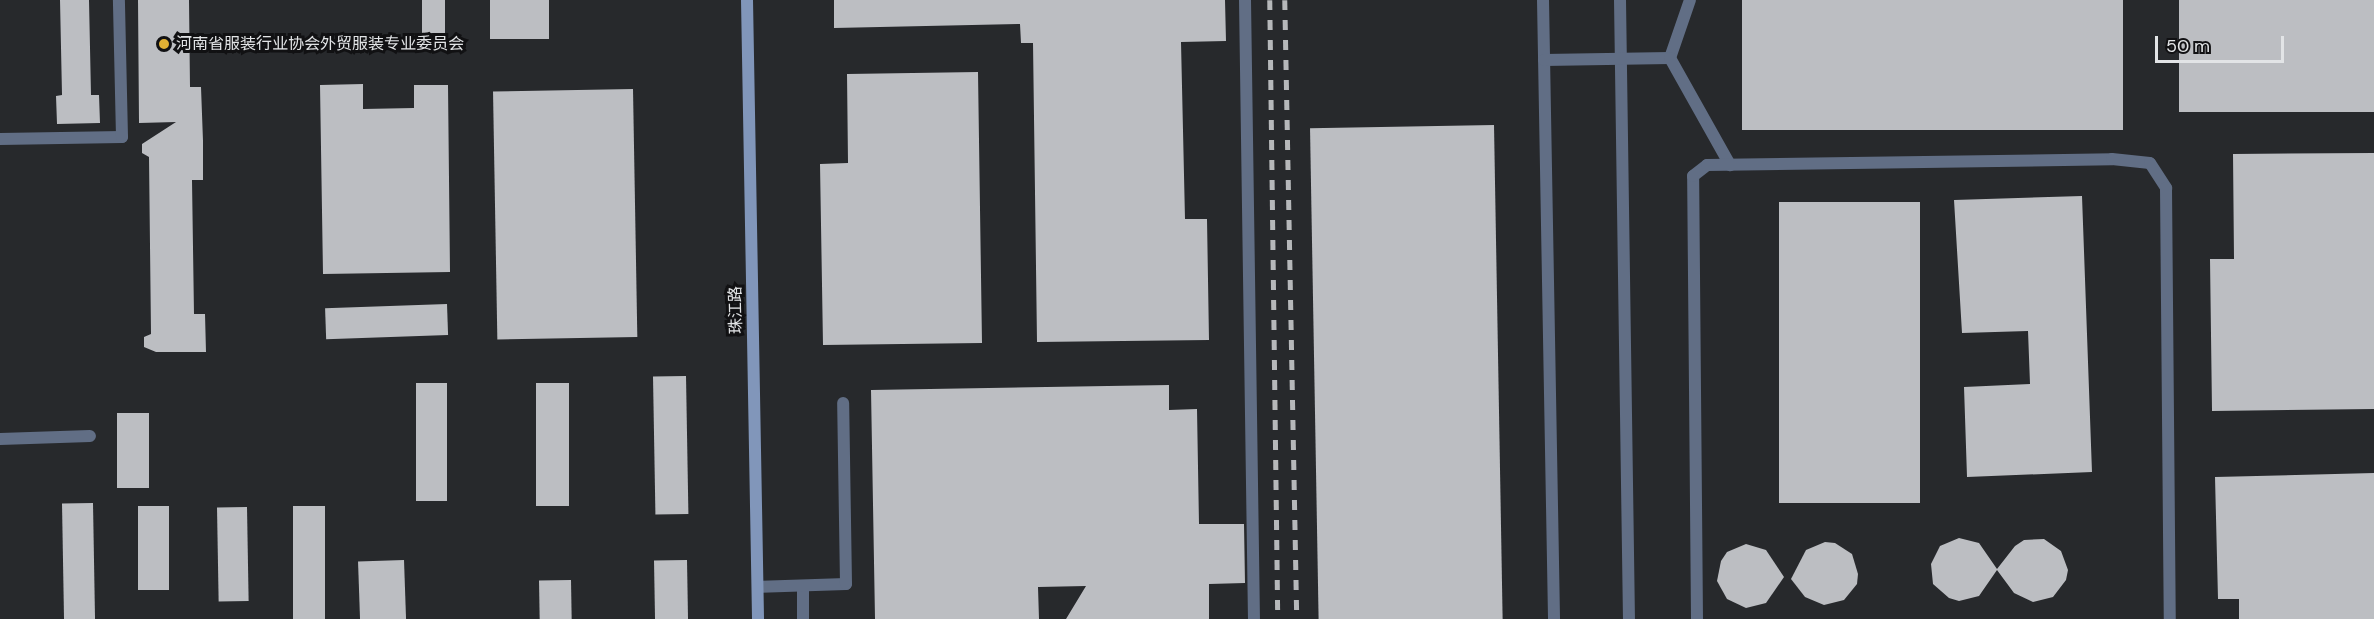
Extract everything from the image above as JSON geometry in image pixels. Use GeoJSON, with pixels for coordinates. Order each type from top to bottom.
{"type":"FeatureCollection","features":[{"type":"Feature","properties":{"kind":"street"},"geometry":{"type":"LineString","coordinates":[[0,139],[122,137],[119,0]]}},
{"type":"Feature","properties":{"kind":"street","name":"珠江路"},"geometry":{"type":"LineString","coordinates":[[747,0],[758,619]]}},
{"type":"Feature","properties":{"kind":"street"},"geometry":{"type":"LineString","coordinates":[[1245,0],[1254,619]]}},
{"type":"Feature","properties":{"kind":"street"},"geometry":{"type":"LineString","coordinates":[[1543,0],[1554,619]]}},
{"type":"Feature","properties":{"kind":"street"},"geometry":{"type":"LineString","coordinates":[[1620,0],[1629,619]]}},
{"type":"Feature","properties":{"kind":"street"},"geometry":{"type":"LineString","coordinates":[[1690,0],[1670,57],[1730,165]]}},
{"type":"Feature","properties":{"kind":"street"},"geometry":{"type":"LineString","coordinates":[[1544,60],[1670,57]]}},
{"type":"Feature","properties":{"kind":"street"},"geometry":{"type":"LineString","coordinates":[[1697,619],[1692,176],[1707,165],[2112,159],[2150,163],[2166,188],[2170,619]]}},
{"type":"Feature","properties":{"kind":"street"},"geometry":{"type":"LineString","coordinates":[[758,587],[846,585],[843,403]]}},
{"type":"Feature","properties":{"kind":"street"},"geometry":{"type":"LineString","coordinates":[[0,439],[90,436]]}},
{"type":"Feature","properties":{"kind":"street"},"geometry":{"type":"LineString","coordinates":[[803,586],[803,619]]}},
{"type":"Feature","properties":{"kind":"building"},"geometry":{"type":"Polygon","coordinates":[[[60,0],[89,0],[91,95],[99,95],[100,123],[57,124],[56,96],[62,95],[60,0]]]}},
{"type":"Feature","properties":{"kind":"building"},"geometry":{"type":"Polygon","coordinates":[[[138,0],[189,0],[190,87],[201,87],[203,141],[203,180],[192,180],[194,314],[205,314],[206,352],[156,352],[144,347],[144,337],[151,334],[149,157],[142,153],[142,144],[176,122],[139,123],[138,0]]]}},
{"type":"Feature","properties":{"kind":"building"},"geometry":{"type":"Polygon","coordinates":[[[422,0],[445,0],[445,33],[422,33],[422,0]]]}},
{"type":"Feature","properties":{"kind":"building"},"geometry":{"type":"Polygon","coordinates":[[[490,0],[549,0],[549,39],[490,39],[490,0]]]}},
{"type":"Feature","properties":{"kind":"building"},"geometry":{"type":"Polygon","coordinates":[[[834,0],[1225,0],[1226,41],[1181,42],[1185,219],[1207,219],[1209,340],[1037,342],[1033,43],[1021,43],[1020,24],[834,28],[834,0]]]}},
{"type":"Feature","properties":{"kind":"building"},"geometry":{"type":"Polygon","coordinates":[[[1742,0],[2123,0],[2123,130],[1742,130],[1742,0]]]}},
{"type":"Feature","properties":{"kind":"building"},"geometry":{"type":"Polygon","coordinates":[[[2179,0],[2374,0],[2374,112],[2179,112],[2179,0]]]}},
{"type":"Feature","properties":{"kind":"building"},"geometry":{"type":"Polygon","coordinates":[[[978,72],[982,343],[823,345],[820,164],[848,163],[847,74],[978,72]]]}},
{"type":"Feature","properties":{"kind":"building"},"geometry":{"type":"Polygon","coordinates":[[[363,84],[363,109],[414,108],[414,85],[448,85],[450,272],[323,274],[320,85],[363,84]]]}},
{"type":"Feature","properties":{"kind":"building"},"geometry":{"type":"Polygon","coordinates":[[[633,89],[637,337],[497,339],[493,91],[633,89]]]}},
{"type":"Feature","properties":{"kind":"building"},"geometry":{"type":"Polygon","coordinates":[[[1494,125],[1503,619],[1319,619],[1310,128],[1494,125]]]}},
{"type":"Feature","properties":{"kind":"building"},"geometry":{"type":"Polygon","coordinates":[[[2374,153],[2374,409],[2212,411],[2210,259],[2234,259],[2233,154],[2374,153]]]}},
{"type":"Feature","properties":{"kind":"building"},"geometry":{"type":"Polygon","coordinates":[[[2082,196],[2092,472],[1967,477],[1964,387],[2030,384],[2028,331],[1962,333],[1954,200],[2082,196]]]}},
{"type":"Feature","properties":{"kind":"building"},"geometry":{"type":"Polygon","coordinates":[[[1779,202],[1920,202],[1920,503],[1779,503],[1779,202]]]}},
{"type":"Feature","properties":{"kind":"building"},"geometry":{"type":"Polygon","coordinates":[[[447,304],[448,335],[326,339],[325,308],[447,304]]]}},
{"type":"Feature","properties":{"kind":"building"},"geometry":{"type":"Polygon","coordinates":[[[686,376],[688,514],[655,515],[653,377],[686,376]]]}},
{"type":"Feature","properties":{"kind":"building"},"geometry":{"type":"Polygon","coordinates":[[[416,383],[447,383],[447,501],[416,501],[416,383]]]}},
{"type":"Feature","properties":{"kind":"building"},"geometry":{"type":"Polygon","coordinates":[[[536,383],[569,383],[569,506],[536,506],[536,383]]]}},
{"type":"Feature","properties":{"kind":"building"},"geometry":{"type":"Polygon","coordinates":[[[1169,385],[1169,410],[1197,409],[1199,524],[1244,524],[1245,583],[1209,584],[1209,619],[1066,619],[1086,586],[1038,587],[1039,619],[875,619],[871,390],[1169,385]]]}},
{"type":"Feature","properties":{"kind":"building"},"geometry":{"type":"Polygon","coordinates":[[[117,413],[149,413],[149,488],[117,488],[117,413]]]}},
{"type":"Feature","properties":{"kind":"building"},"geometry":{"type":"Polygon","coordinates":[[[2374,473],[2374,619],[2239,619],[2239,599],[2218,599],[2215,477],[2374,473]]]}},
{"type":"Feature","properties":{"kind":"building"},"geometry":{"type":"Polygon","coordinates":[[[93,503],[95,619],[64,619],[62,504],[93,503]]]}},
{"type":"Feature","properties":{"kind":"building"},"geometry":{"type":"Polygon","coordinates":[[[138,506],[169,506],[169,590],[138,590],[138,506]]]}},
{"type":"Feature","properties":{"kind":"building"},"geometry":{"type":"Polygon","coordinates":[[[293,506],[325,506],[325,619],[293,619],[293,506]]]}},
{"type":"Feature","properties":{"kind":"building"},"geometry":{"type":"Polygon","coordinates":[[[247,507],[249,601],[219,602],[217,508],[247,507]]]}},
{"type":"Feature","properties":{"kind":"building"},"geometry":{"type":"Polygon","coordinates":[[[1959,538],[1979,543],[1997,569],[2015,546],[2024,540],[2044,539],[2061,551],[2068,570],[2066,580],[2053,597],[2033,602],[2014,593],[1997,570],[1979,596],[1959,601],[1949,598],[1933,584],[1931,564],[1940,546],[1959,538]]]}},
{"type":"Feature","properties":{"kind":"building"},"geometry":{"type":"Polygon","coordinates":[[[1825,542],[1835,543],[1852,554],[1858,574],[1857,584],[1844,600],[1824,605],[1805,597],[1791,579],[1806,550],[1825,542]]]}},
{"type":"Feature","properties":{"kind":"building"},"geometry":{"type":"Polygon","coordinates":[[[1746,544],[1766,550],[1784,577],[1766,603],[1746,608],[1727,599],[1717,581],[1721,561],[1727,552],[1746,544]]]}},
{"type":"Feature","properties":{"kind":"building"},"geometry":{"type":"Polygon","coordinates":[[[404,560],[406,619],[360,619],[358,562],[404,560]]]}},
{"type":"Feature","properties":{"kind":"building"},"geometry":{"type":"Polygon","coordinates":[[[687,560],[688,619],[655,619],[654,561],[687,560]]]}},
{"type":"Feature","properties":{"kind":"building"},"geometry":{"type":"Polygon","coordinates":[[[571,580],[572,619],[540,619],[539,581],[571,580]]]}},
{"type":"Feature","properties":{"kind":"railway"},"geometry":{"type":"LineString","coordinates":[[1270,0],[1278,619]]}},
{"type":"Feature","properties":{"kind":"railway"},"geometry":{"type":"LineString","coordinates":[[1285,0],[1297,619]]}},
{"type":"Feature","properties":{"kind":"place","name":"河南省服装行业协会外贸服装专业委员会"},"geometry":{"type":"Point","coordinates":[164,44]}}]}
